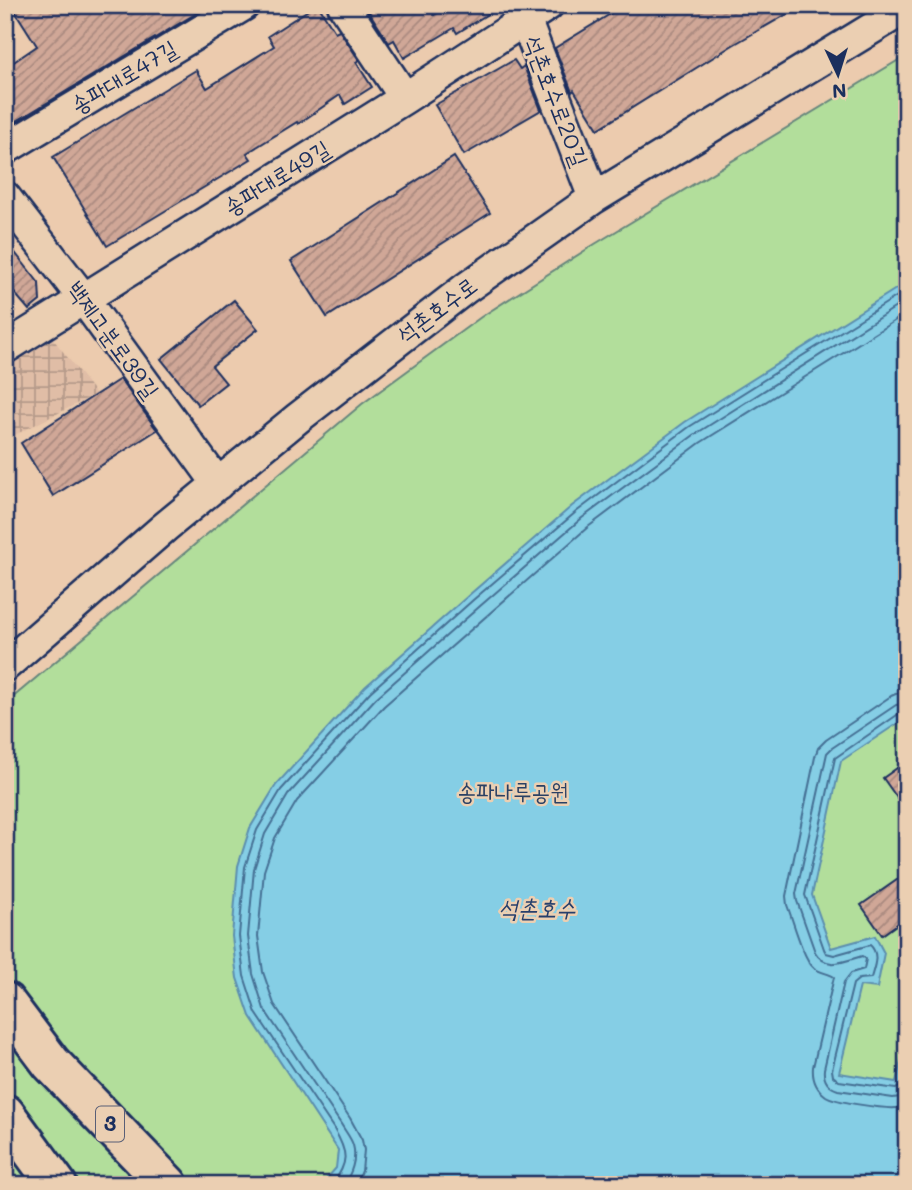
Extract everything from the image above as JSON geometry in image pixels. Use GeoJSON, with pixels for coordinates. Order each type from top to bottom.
{"type":"FeatureCollection","features":[{"type":"Feature","properties":{"kind":"main road","name":"3"},"geometry":{"type":"LineString","coordinates":[[5,1002],[51,1063],[168,1185]]}},
{"type":"Feature","properties":{"kind":"main road"},"geometry":{"type":"LineString","coordinates":[[5,1114],[57,1185]]}},
{"type":"Feature","properties":{"kind":"street","name":"송파대로47길"},"geometry":{"type":"LineString","coordinates":[[5,149],[244,5]]}},
{"type":"Feature","properties":{"kind":"street"},"geometry":{"type":"LineString","coordinates":[[342,5],[405,98]]}},
{"type":"Feature","properties":{"kind":"street","name":"석촌호수로"},"geometry":{"type":"LineString","coordinates":[[5,666],[165,527],[308,410],[466,288],[594,198],[903,7]]}},
{"type":"Feature","properties":{"kind":"street","name":"송파대로49길"},"geometry":{"type":"LineString","coordinates":[[5,348],[405,98],[529,10]]}},
{"type":"Feature","properties":{"kind":"street","name":"석촌호수로20길"},"geometry":{"type":"LineString","coordinates":[[529,10],[594,198]]}},
{"type":"Feature","properties":{"kind":"street","name":"백제고분로39길"},"geometry":{"type":"LineString","coordinates":[[5,197],[218,484]]}},
{"type":"Feature","properties":{"kind":"shaded area"},"geometry":{"type":"Polygon","coordinates":[[[47,331],[96,394],[5,440],[5,358],[47,331]]]}},
{"type":"Feature","properties":{"kind":"green space","name":"송파나루공원"},"geometry":{"type":"Polygon","coordinates":[[[907,55],[907,1185],[5,1185],[5,704],[362,404],[481,317],[595,244],[907,55]]]}},
{"type":"Feature","properties":{"kind":"water","name":"석촌호수"},"geometry":{"type":"Polygon","coordinates":[[[907,282],[907,717],[841,761],[812,895],[831,948],[875,936],[884,953],[877,988],[860,986],[839,1073],[896,1082],[907,1034],[907,1185],[321,1185],[336,1168],[338,1150],[250,1016],[237,978],[232,936],[238,866],[250,828],[276,785],[365,687],[572,506],[685,422],[907,282]]]}},
{"type":"Feature","properties":{"kind":"building"},"geometry":{"type":"Polygon","coordinates":[[[11,5],[210,5],[5,128],[5,68],[37,46],[11,5]]]}},
{"type":"Feature","properties":{"kind":"building"},"geometry":{"type":"Polygon","coordinates":[[[316,5],[335,32],[339,30],[359,60],[356,62],[372,87],[345,104],[340,95],[298,124],[297,122],[247,153],[251,159],[107,246],[53,157],[196,70],[207,88],[274,46],[268,36],[316,5]]]}},
{"type":"Feature","properties":{"kind":"building"},"geometry":{"type":"Polygon","coordinates":[[[381,5],[428,5],[434,15],[450,5],[499,7],[457,33],[454,28],[404,58],[394,40],[389,43],[369,12],[381,5]]]}},
{"type":"Feature","properties":{"kind":"building"},"geometry":{"type":"Polygon","coordinates":[[[625,5],[803,5],[598,129],[574,90],[572,92],[555,48],[625,5]]]}},
{"type":"Feature","properties":{"kind":"building"},"geometry":{"type":"Polygon","coordinates":[[[514,60],[520,69],[524,66],[541,110],[464,155],[435,105],[514,60]]]}},
{"type":"Feature","properties":{"kind":"building"},"geometry":{"type":"Polygon","coordinates":[[[454,157],[490,213],[327,317],[291,261],[454,157]]]}},
{"type":"Feature","properties":{"kind":"building"},"geometry":{"type":"Polygon","coordinates":[[[5,240],[39,283],[40,301],[29,310],[5,282],[5,240]]]}},
{"type":"Feature","properties":{"kind":"building"},"geometry":{"type":"Polygon","coordinates":[[[234,300],[258,329],[212,366],[226,383],[198,405],[161,359],[234,300]]]}},
{"type":"Feature","properties":{"kind":"building"},"geometry":{"type":"Polygon","coordinates":[[[120,379],[157,430],[53,496],[21,443],[120,379]]]}},
{"type":"Feature","properties":{"kind":"building"},"geometry":{"type":"Polygon","coordinates":[[[907,761],[907,812],[883,778],[907,761]]]}},
{"type":"Feature","properties":{"kind":"building"},"geometry":{"type":"Polygon","coordinates":[[[907,873],[907,917],[882,935],[861,905],[907,873]]]}}]}
